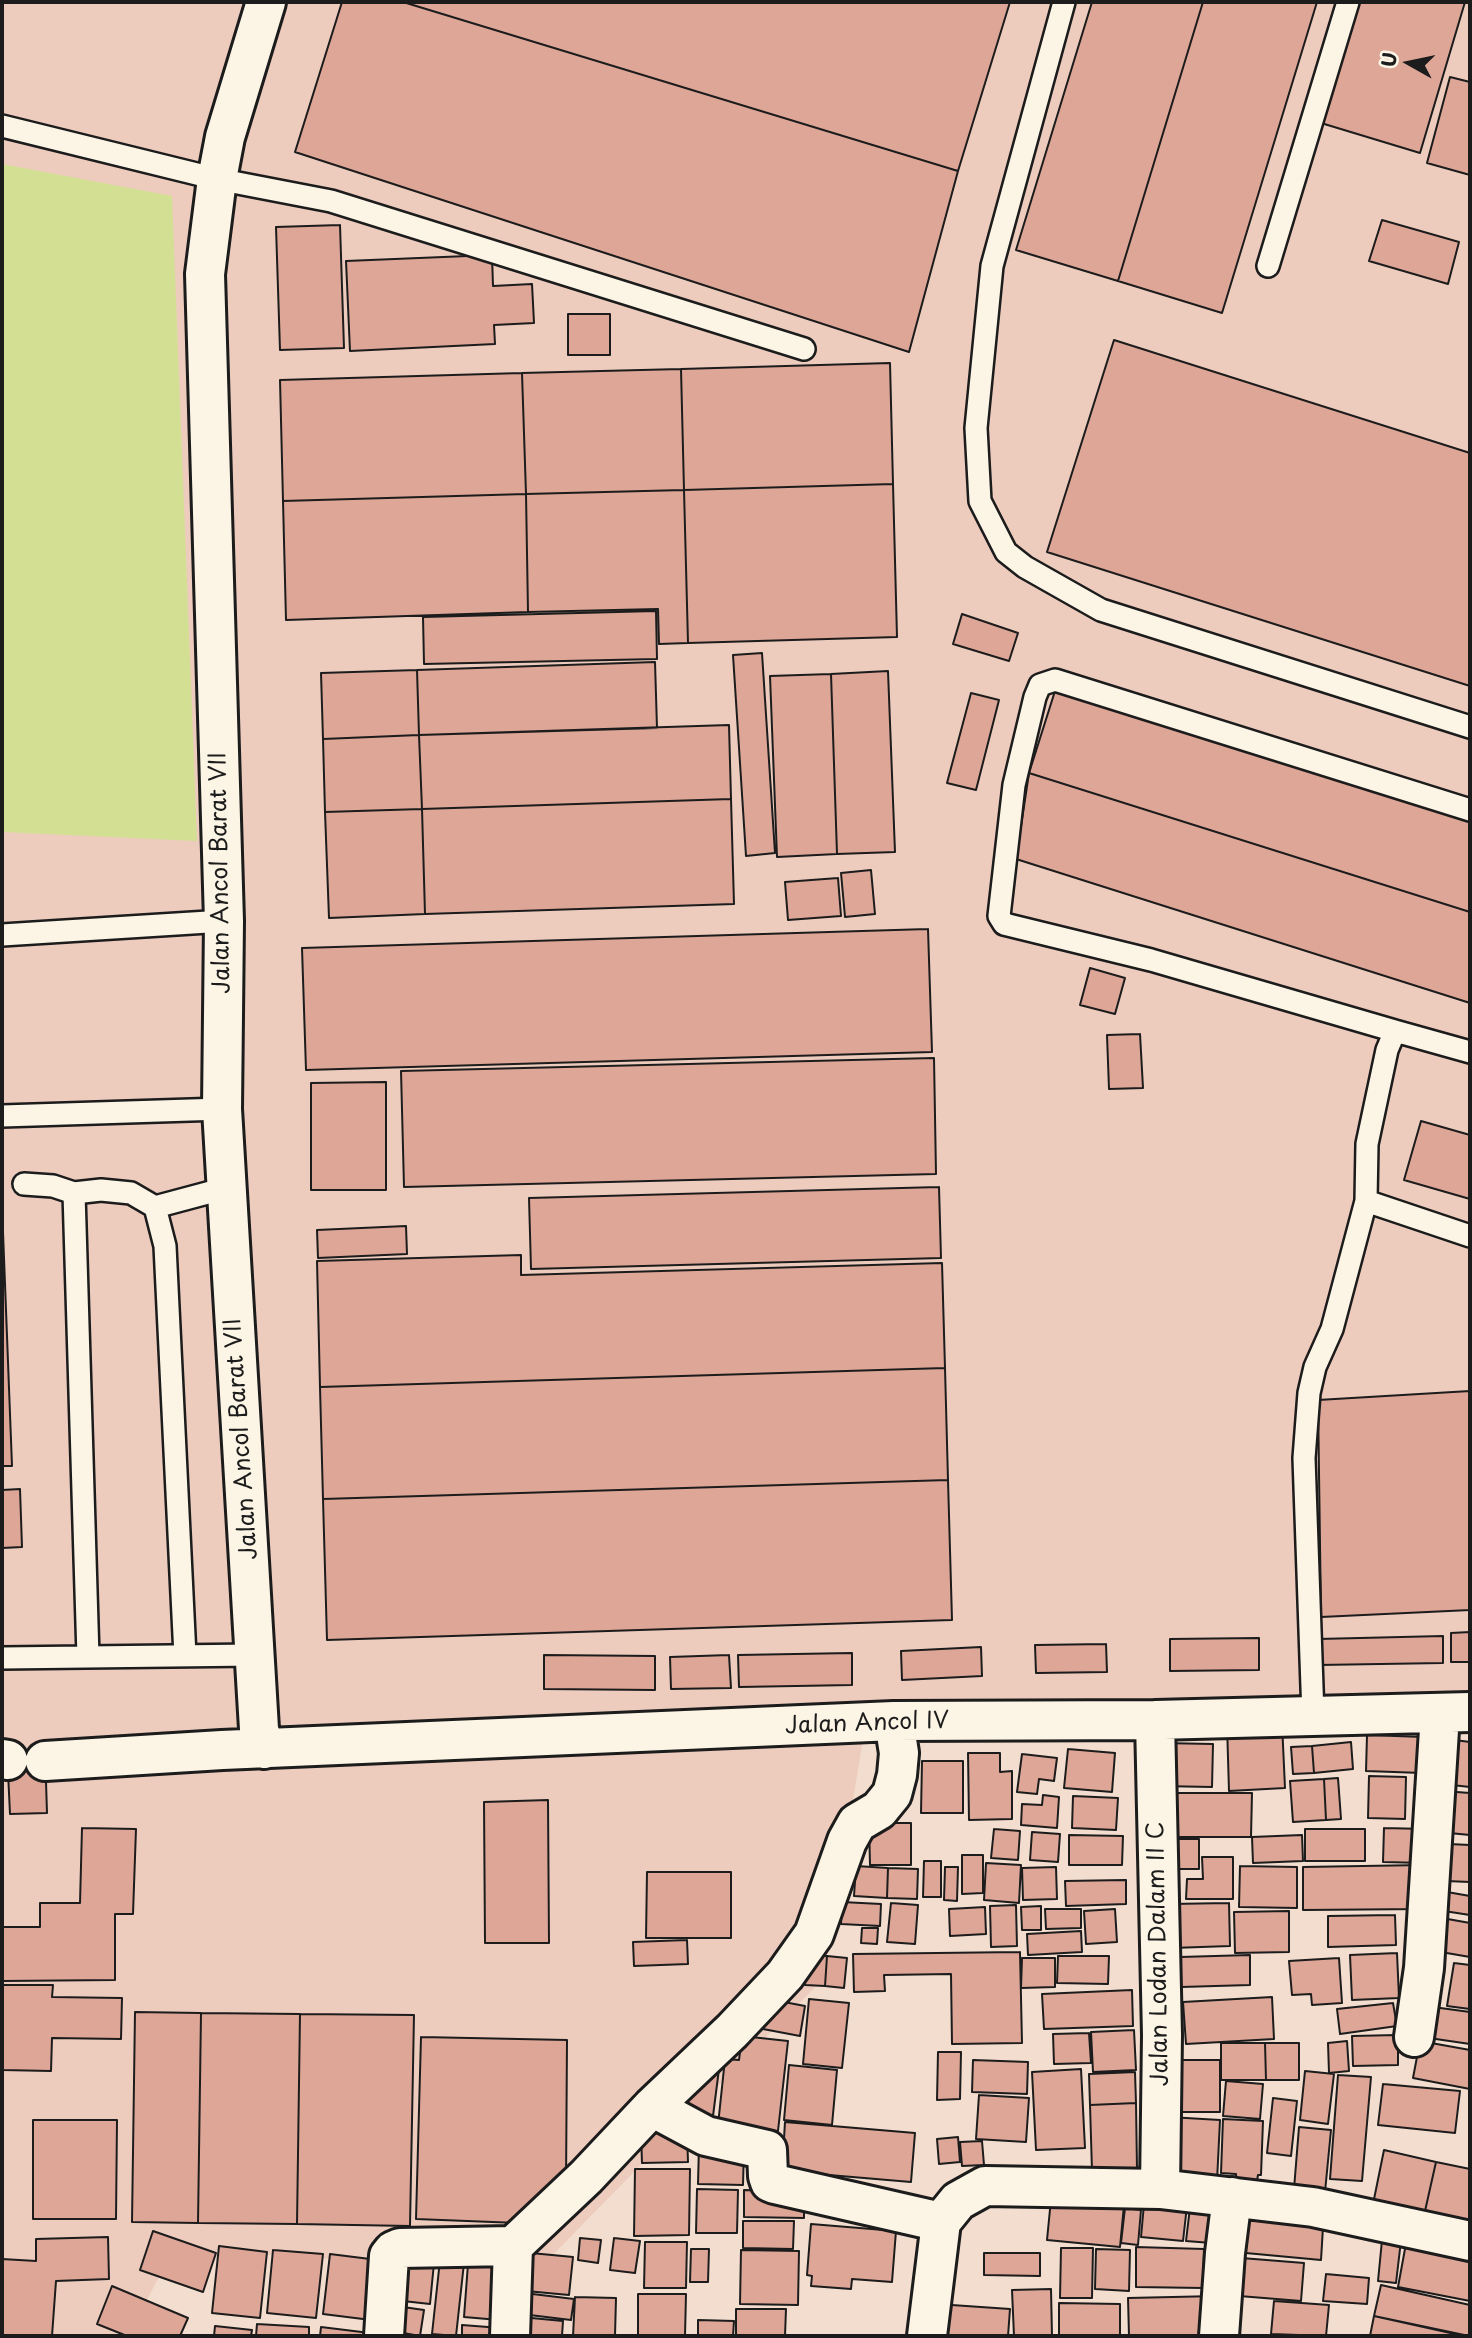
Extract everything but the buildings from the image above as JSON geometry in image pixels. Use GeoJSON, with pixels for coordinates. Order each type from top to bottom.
{"type":"FeatureCollection","features":[{"type":"Feature","properties":{"kind":"street","name":"Jalan Ancol Barat VII"},"geometry":{"type":"LineString","coordinates":[[264,1749],[259,1729],[222,1109],[224,921],[205,274],[225,137],[265,2]]}},
{"type":"Feature","properties":{"kind":"street","name":"Jalan Ancol IV"},"geometry":{"type":"LineString","coordinates":[[18,1760],[894,1721],[1156,1720],[1455,1713]]}},
{"type":"Feature","properties":{"kind":"street"},"geometry":{"type":"LineString","coordinates":[[1414,2037],[1455,1713]]}},
{"type":"Feature","properties":{"kind":"street","name":"Jalan Lodan Dalam II C"},"geometry":{"type":"LineString","coordinates":[[1156,1720],[1162,2035],[1160,2189]]}},
{"type":"Feature","properties":{"kind":"street"},"geometry":{"type":"LineString","coordinates":[[384,2336],[389,2256],[393,2251],[400,2248],[513,2246],[586,2177],[652,2107],[732,2031],[785,1975],[814,1934],[846,1841],[857,1823],[879,1810],[892,1794],[899,1753],[894,1721]]}},
{"type":"Feature","properties":{"kind":"street"},"geometry":{"type":"LineString","coordinates":[[652,2107],[706,2136],[767,2150],[768,2176],[770,2182],[775,2185],[941,2221]]}},
{"type":"Feature","properties":{"kind":"street"},"geometry":{"type":"LineString","coordinates":[[927,2336],[941,2221],[958,2201],[985,2186],[1160,2189],[1232,2197],[1313,2207],[1470,2241]]}},
{"type":"Feature","properties":{"kind":"street"},"geometry":{"type":"LineString","coordinates":[[1219,2336],[1232,2197]]}},
{"type":"Feature","properties":{"kind":"street"},"geometry":{"type":"LineString","coordinates":[[510,2336],[513,2246]]}},
{"type":"Feature","properties":{"kind":"lane"},"geometry":{"type":"LineString","coordinates":[[1064,2],[992,266],[976,428],[980,501],[1006,552],[1025,567],[1101,610],[1470,727]]}},
{"type":"Feature","properties":{"kind":"lane"},"geometry":{"type":"LineString","coordinates":[[1268,266],[1348,2]]}},
{"type":"Feature","properties":{"kind":"lane"},"geometry":{"type":"LineString","coordinates":[[2,126],[217,179],[331,201],[804,349]]}},
{"type":"Feature","properties":{"kind":"lane"},"geometry":{"type":"LineString","coordinates":[[1470,810],[1055,680],[1040,685],[1035,697],[1014,786],[999,916],[1004,924],[1151,960],[1470,1052]]}},
{"type":"Feature","properties":{"kind":"lane"},"geometry":{"type":"LineString","coordinates":[[2,935],[224,921]]}},
{"type":"Feature","properties":{"kind":"lane"},"geometry":{"type":"LineString","coordinates":[[1312,1716],[1304,1458],[1309,1393],[1315,1367],[1332,1329],[1366,1201],[1367,1144],[1387,1050],[1395,1031]]}},
{"type":"Feature","properties":{"kind":"lane"},"geometry":{"type":"LineString","coordinates":[[2,1116],[222,1109]]}},
{"type":"Feature","properties":{"kind":"lane"},"geometry":{"type":"LineString","coordinates":[[24,1184],[53,1186],[74,1193],[101,1190],[131,1194],[155,1207],[226,1188]]}},
{"type":"Feature","properties":{"kind":"lane"},"geometry":{"type":"LineString","coordinates":[[74,1193],[88,1657]]}},
{"type":"Feature","properties":{"kind":"lane"},"geometry":{"type":"LineString","coordinates":[[1366,1201],[1470,1236]]}},
{"type":"Feature","properties":{"kind":"lane"},"geometry":{"type":"LineString","coordinates":[[155,1207],[165,1246],[185,1656]]}},
{"type":"Feature","properties":{"kind":"lane"},"geometry":{"type":"LineString","coordinates":[[2,1658],[255,1656]]}},
{"type":"Feature","properties":{"kind":"shaded area"},"geometry":{"type":"Polygon","coordinates":[[[2,2],[1470,2],[1470,1700],[867,1716],[823,1979],[535,2273],[174,2248],[128,2336],[2,2336],[2,2]]]}},
{"type":"Feature","properties":{"kind":"green space"},"geometry":{"type":"Polygon","coordinates":[[[2,164],[172,196],[197,841],[2,832],[2,164]]]}}]}
